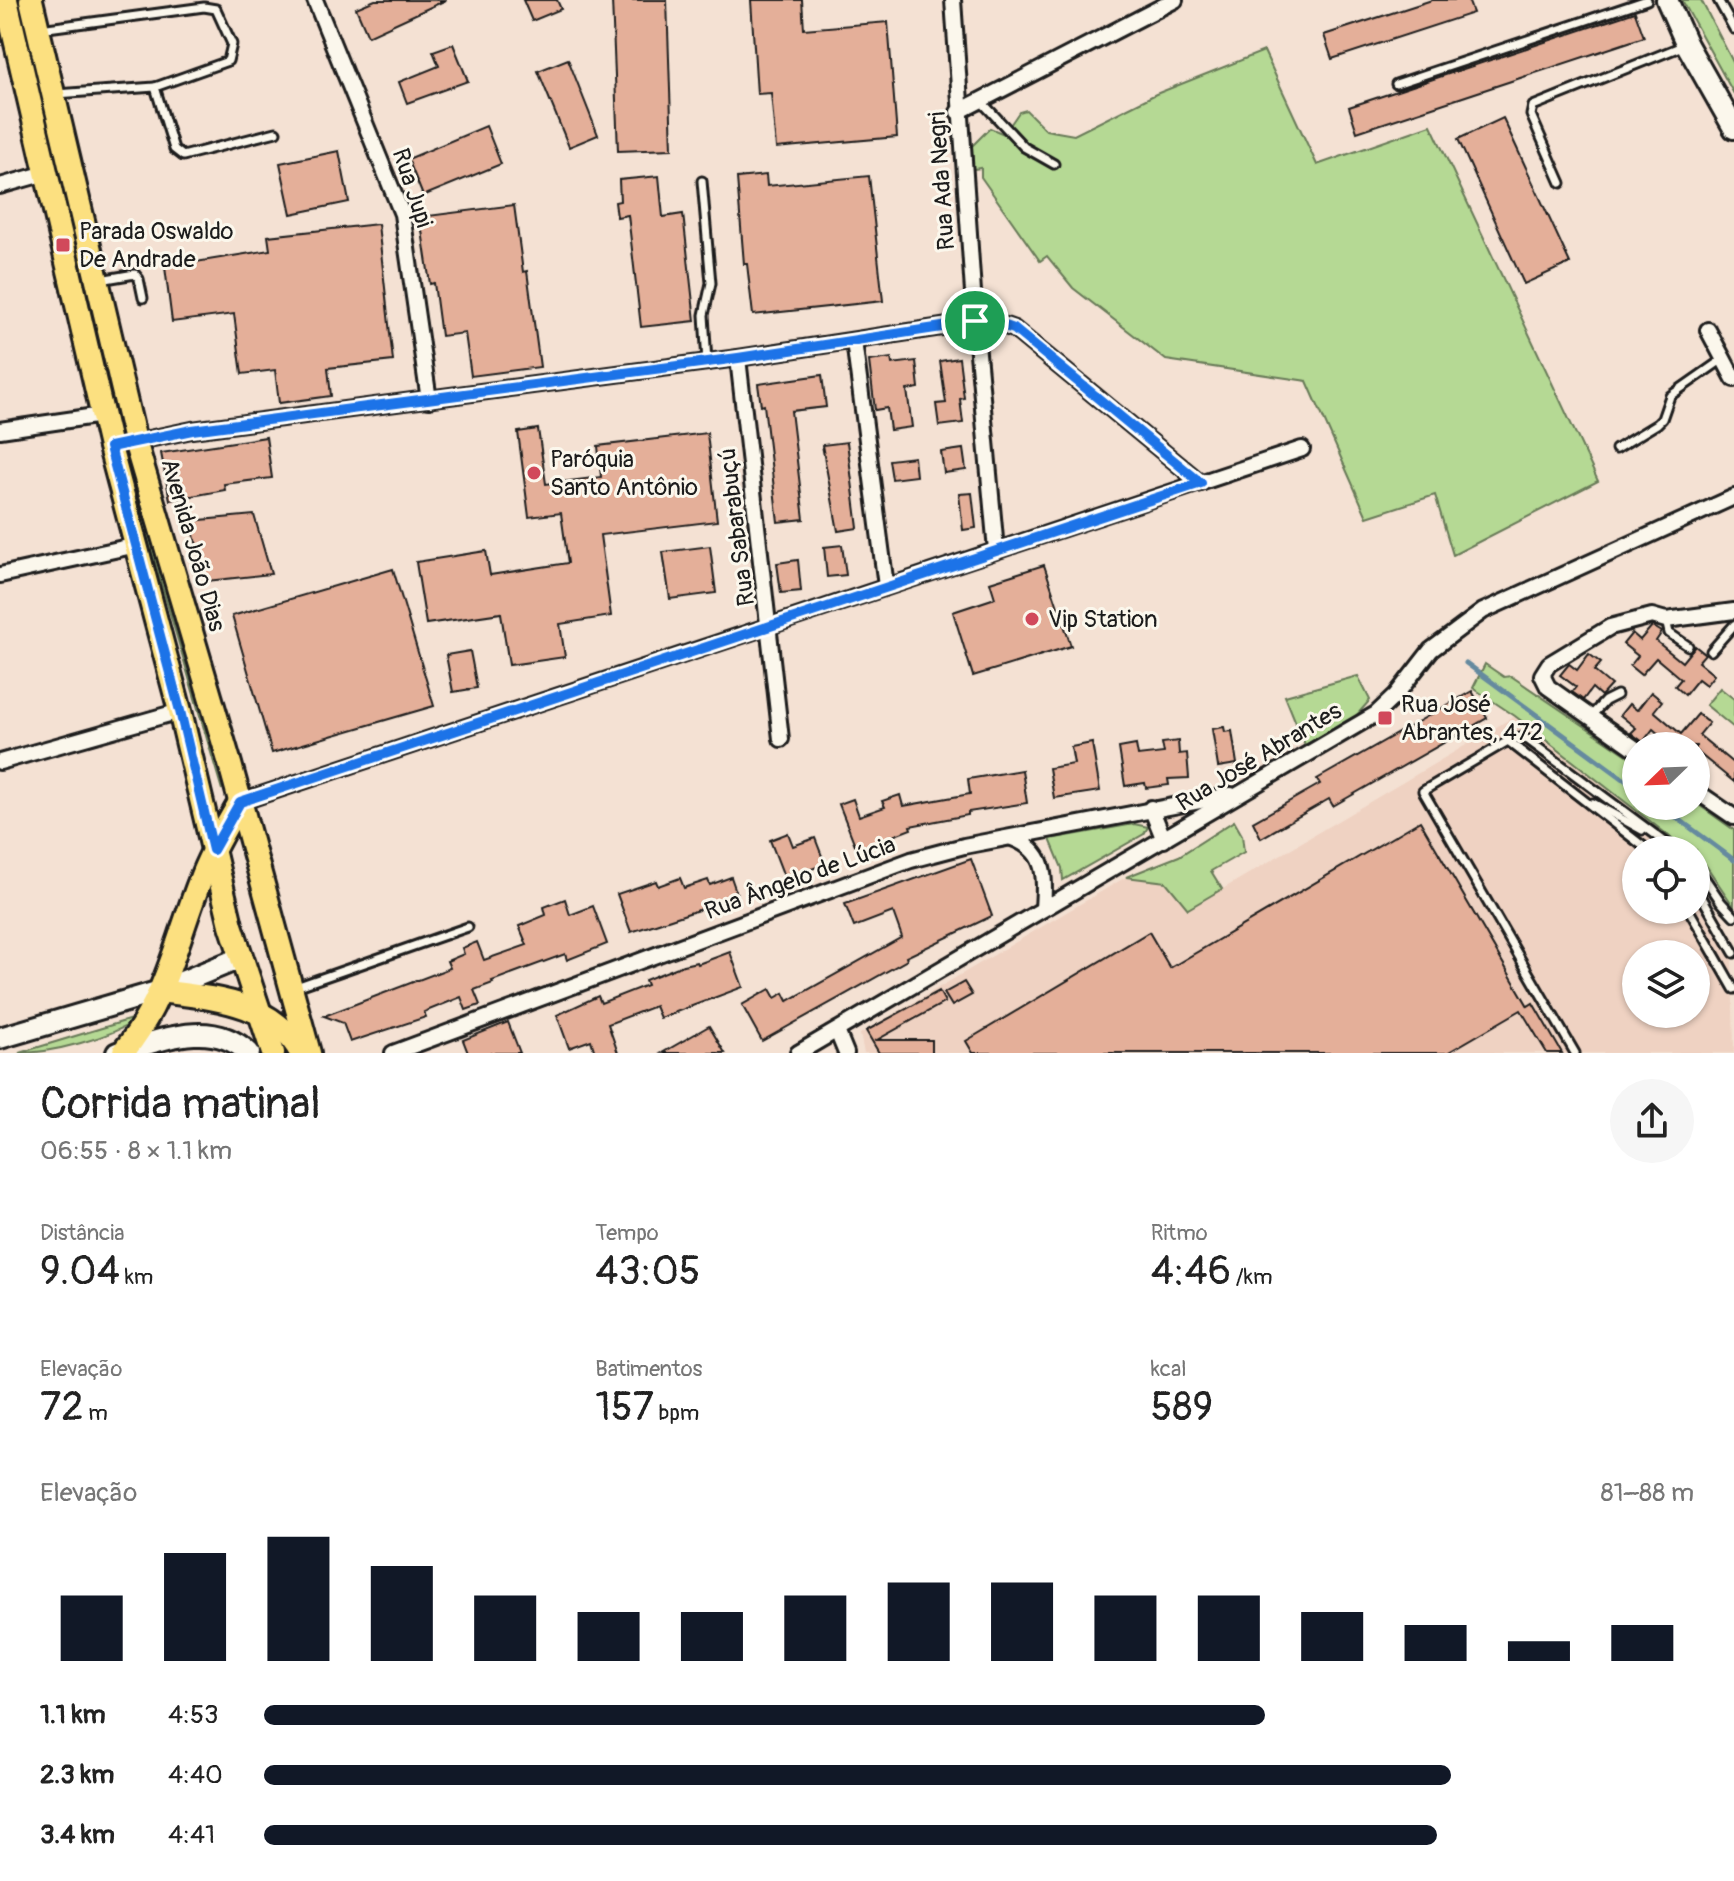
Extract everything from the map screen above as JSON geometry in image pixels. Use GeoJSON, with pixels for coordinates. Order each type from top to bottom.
{"type":"FeatureCollection","features":[{"type":"Feature","properties":{"kind":"main road"},"geometry":{"type":"LineString","coordinates":[[6,0],[110,447],[180,711],[240,958],[273,1053]]}},
{"type":"Feature","properties":{"kind":"main road","name":"Avenida João Dias"},"geometry":{"type":"LineString","coordinates":[[31,0],[135,441],[309,1053]]}},
{"type":"Feature","properties":{"kind":"main road"},"geometry":{"type":"LineString","coordinates":[[1667,0],[1687,45],[1734,128]]}},
{"type":"Feature","properties":{"kind":"main road"},"geometry":{"type":"LineString","coordinates":[[120,1052],[141,1030],[172,966],[213,850],[240,802]]}},
{"type":"Feature","properties":{"kind":"main road"},"geometry":{"type":"LineString","coordinates":[[0,1038],[160,991],[240,958]]}},
{"type":"Feature","properties":{"kind":"main road"},"geometry":{"type":"LineString","coordinates":[[160,991],[230,1000],[257,1011],[293,1039],[301,1053]]}},
{"type":"Feature","properties":{"kind":"main road"},"geometry":{"type":"LineString","coordinates":[[120,1052],[175,1036],[211,1033],[238,1044],[249,1053]]}},
{"type":"Feature","properties":{"kind":"street","name":"Rua Jupi"},"geometry":{"type":"LineString","coordinates":[[315,0],[402,214],[429,400]]}},
{"type":"Feature","properties":{"kind":"street","name":"Rua Ada Negri"},"geometry":{"type":"LineString","coordinates":[[953,0],[958,112],[996,550]]}},
{"type":"Feature","properties":{"kind":"street"},"geometry":{"type":"LineString","coordinates":[[958,112],[1175,0]]}},
{"type":"Feature","properties":{"kind":"street"},"geometry":{"type":"LineString","coordinates":[[0,186],[46,173]]}},
{"type":"Feature","properties":{"kind":"street"},"geometry":{"type":"LineString","coordinates":[[110,447],[192,430],[738,358],[975,321],[1001,322],[1014,329],[1201,483]]}},
{"type":"Feature","properties":{"kind":"street"},"geometry":{"type":"LineString","coordinates":[[1708,330],[1734,379]]}},
{"type":"Feature","properties":{"kind":"street"},"geometry":{"type":"LineString","coordinates":[[854,341],[886,586]]}},
{"type":"Feature","properties":{"kind":"street","name":"Rua Sabarabuçú"},"geometry":{"type":"LineString","coordinates":[[738,358],[771,625],[781,739]]}},
{"type":"Feature","properties":{"kind":"street"},"geometry":{"type":"LineString","coordinates":[[0,430],[102,415]]}},
{"type":"Feature","properties":{"kind":"street"},"geometry":{"type":"LineString","coordinates":[[240,802],[1302,449]]}},
{"type":"Feature","properties":{"kind":"street","name":"Rua José Abrantes"},"geometry":{"type":"LineString","coordinates":[[798,1053],[1376,714],[1396,695],[1431,650],[1483,611],[1734,497]]}},
{"type":"Feature","properties":{"kind":"street"},"geometry":{"type":"LineString","coordinates":[[0,575],[137,545]]}},
{"type":"Feature","properties":{"kind":"street"},"geometry":{"type":"LineString","coordinates":[[1622,739],[1548,687],[1542,675],[1549,664],[1610,627],[1652,616],[1666,620],[1734,611]]}},
{"type":"Feature","properties":{"kind":"street"},"geometry":{"type":"LineString","coordinates":[[0,762],[180,711]]}},
{"type":"Feature","properties":{"kind":"street","name":"Rua Ângelo de Lúcia"},"geometry":{"type":"LineString","coordinates":[[393,1053],[864,876],[944,851],[1151,808],[1237,794]]}},
{"type":"Feature","properties":{"kind":"street"},"geometry":{"type":"LineString","coordinates":[[1710,801],[1734,817]]}},
{"type":"Feature","properties":{"kind":"street"},"geometry":{"type":"LineString","coordinates":[[1151,808],[1164,840]]}},
{"type":"Feature","properties":{"kind":"street"},"geometry":{"type":"LineString","coordinates":[[1009,837],[1029,844],[1041,863],[1043,909]]}},
{"type":"Feature","properties":{"kind":"street"},"geometry":{"type":"LineString","coordinates":[[837,1031],[846,1053]]}},
{"type":"Feature","properties":{"kind":"lane"},"geometry":{"type":"LineString","coordinates":[[1396,84],[1647,0]]}},
{"type":"Feature","properties":{"kind":"lane"},"geometry":{"type":"LineString","coordinates":[[1718,0],[1734,29]]}},
{"type":"Feature","properties":{"kind":"lane"},"geometry":{"type":"LineString","coordinates":[[38,29],[204,7],[216,9],[232,44],[228,61],[155,87],[54,94]]}},
{"type":"Feature","properties":{"kind":"lane"},"geometry":{"type":"LineString","coordinates":[[1561,183],[1531,115],[1533,106],[1687,45]]}},
{"type":"Feature","properties":{"kind":"lane"},"geometry":{"type":"LineString","coordinates":[[155,87],[174,149],[179,155],[188,156],[276,132]]}},
{"type":"Feature","properties":{"kind":"lane"},"geometry":{"type":"LineString","coordinates":[[980,100],[1024,147],[1054,164]]}},
{"type":"Feature","properties":{"kind":"lane"},"geometry":{"type":"LineString","coordinates":[[702,181],[711,283],[704,315],[707,362]]}},
{"type":"Feature","properties":{"kind":"lane"},"geometry":{"type":"LineString","coordinates":[[98,280],[135,274],[143,298]]}},
{"type":"Feature","properties":{"kind":"lane"},"geometry":{"type":"LineString","coordinates":[[1616,449],[1657,424],[1662,419],[1670,396],[1723,359]]}},
{"type":"Feature","properties":{"kind":"lane"},"geometry":{"type":"LineString","coordinates":[[1666,620],[1669,633],[1688,646]]}},
{"type":"Feature","properties":{"kind":"lane"},"geometry":{"type":"LineString","coordinates":[[1711,651],[1734,625]]}},
{"type":"Feature","properties":{"kind":"lane"},"geometry":{"type":"LineString","coordinates":[[1591,717],[1605,701],[1617,695]]}},
{"type":"Feature","properties":{"kind":"lane"},"geometry":{"type":"LineString","coordinates":[[1575,1053],[1423,791],[1508,741],[1528,738],[1653,836]]}},
{"type":"Feature","properties":{"kind":"lane"},"geometry":{"type":"LineString","coordinates":[[1508,741],[1630,836]]}},
{"type":"Feature","properties":{"kind":"lane"},"geometry":{"type":"LineString","coordinates":[[1584,799],[1649,833]]}},
{"type":"Feature","properties":{"kind":"lane"},"geometry":{"type":"LineString","coordinates":[[1710,884],[1734,916]]}},
{"type":"Feature","properties":{"kind":"lane"},"geometry":{"type":"LineString","coordinates":[[1710,911],[1734,953]]}},
{"type":"Feature","properties":{"kind":"lane"},"geometry":{"type":"LineString","coordinates":[[1697,924],[1734,989]]}},
{"type":"Feature","properties":{"kind":"lane"},"geometry":{"type":"LineString","coordinates":[[292,988],[468,927]]}},
{"type":"Feature","properties":{"kind":"shaded area"},"geometry":{"type":"Polygon","coordinates":[[[1515,716],[1622,799],[1622,820],[1649,820],[1670,836],[1622,836],[1622,924],[1710,924],[1710,920],[1732,957],[1734,1053],[864,1053],[860,1034],[1126,877],[1166,882],[1189,909],[1515,716]]]}},
{"type":"Feature","properties":{"kind":"green space"},"geometry":{"type":"Polygon","coordinates":[[[1682,0],[1701,0],[1734,64],[1734,94],[1682,0]]]}},
{"type":"Feature","properties":{"kind":"green space"},"geometry":{"type":"Polygon","coordinates":[[[1264,51],[1317,165],[1431,125],[1598,481],[1453,555],[1435,495],[1367,517],[1307,381],[1166,360],[1073,288],[1047,256],[1040,261],[981,177],[981,168],[973,169],[972,146],[990,128],[1004,134],[1019,112],[1026,110],[1046,130],[1074,135],[1156,94],[1264,51]]]}},
{"type":"Feature","properties":{"kind":"green space"},"geometry":{"type":"Polygon","coordinates":[[[129,460],[222,790],[128,471],[129,460]]]}},
{"type":"Feature","properties":{"kind":"green space"},"geometry":{"type":"Polygon","coordinates":[[[1485,664],[1504,677],[1511,676],[1622,751],[1622,799],[1515,716],[1473,688],[1485,664]]]}},
{"type":"Feature","properties":{"kind":"green space"},"geometry":{"type":"Polygon","coordinates":[[[1358,676],[1370,700],[1356,716],[1305,745],[1285,696],[1358,676]]]}},
{"type":"Feature","properties":{"kind":"green space"},"geometry":{"type":"Polygon","coordinates":[[[1720,688],[1734,699],[1734,728],[1706,705],[1720,688]]]}},
{"type":"Feature","properties":{"kind":"green space"},"geometry":{"type":"Polygon","coordinates":[[[1710,813],[1734,830],[1734,907],[1710,871],[1710,836],[1669,836],[1648,820],[1710,820],[1710,813]]]}},
{"type":"Feature","properties":{"kind":"green space"},"geometry":{"type":"Polygon","coordinates":[[[1234,821],[1242,835],[1244,852],[1211,871],[1222,889],[1188,909],[1166,882],[1126,877],[1179,856],[1234,821]]]}},
{"type":"Feature","properties":{"kind":"green space"},"geometry":{"type":"Polygon","coordinates":[[[1134,824],[1148,827],[1144,834],[1063,880],[1062,868],[1050,839],[1134,824]]]}},
{"type":"Feature","properties":{"kind":"green space"},"geometry":{"type":"Polygon","coordinates":[[[135,1018],[137,1020],[125,1027],[80,1043],[19,1053],[135,1018]]]}},
{"type":"Feature","properties":{"kind":"building"},"geometry":{"type":"Polygon","coordinates":[[[375,0],[446,0],[368,36],[356,8],[375,0]]]}},
{"type":"Feature","properties":{"kind":"building"},"geometry":{"type":"Polygon","coordinates":[[[523,0],[557,0],[561,9],[532,21],[523,0]]]}},
{"type":"Feature","properties":{"kind":"building"},"geometry":{"type":"Polygon","coordinates":[[[612,0],[667,0],[672,149],[618,151],[612,0]]]}},
{"type":"Feature","properties":{"kind":"building"},"geometry":{"type":"Polygon","coordinates":[[[751,0],[802,0],[804,29],[888,22],[897,137],[776,148],[771,93],[757,94],[751,0]]]}},
{"type":"Feature","properties":{"kind":"building"},"geometry":{"type":"Polygon","coordinates":[[[1432,0],[1468,0],[1473,13],[1332,59],[1324,35],[1432,0]]]}},
{"type":"Feature","properties":{"kind":"building"},"geometry":{"type":"Polygon","coordinates":[[[1635,12],[1644,37],[1357,132],[1349,107],[1635,12]]]}},
{"type":"Feature","properties":{"kind":"building"},"geometry":{"type":"Polygon","coordinates":[[[453,44],[468,81],[407,103],[399,82],[439,66],[433,51],[453,44]]]}},
{"type":"Feature","properties":{"kind":"building"},"geometry":{"type":"Polygon","coordinates":[[[568,59],[598,135],[569,147],[538,71],[568,59]]]}},
{"type":"Feature","properties":{"kind":"building"},"geometry":{"type":"Polygon","coordinates":[[[1503,118],[1570,263],[1524,284],[1458,139],[1503,118]]]}},
{"type":"Feature","properties":{"kind":"building"},"geometry":{"type":"Polygon","coordinates":[[[486,126],[501,164],[423,196],[408,159],[486,126]]]}},
{"type":"Feature","properties":{"kind":"building"},"geometry":{"type":"Polygon","coordinates":[[[339,151],[349,202],[291,214],[280,163],[339,151]]]}},
{"type":"Feature","properties":{"kind":"building"},"geometry":{"type":"Polygon","coordinates":[[[766,175],[767,186],[869,176],[883,301],[753,315],[747,264],[744,264],[737,178],[766,175]]]}},
{"type":"Feature","properties":{"kind":"building"},"geometry":{"type":"Polygon","coordinates":[[[659,176],[663,217],[683,214],[695,321],[641,327],[628,215],[617,217],[615,202],[620,201],[619,180],[659,176]]]}},
{"type":"Feature","properties":{"kind":"building"},"geometry":{"type":"Polygon","coordinates":[[[514,205],[540,367],[471,376],[465,333],[441,336],[420,217],[514,205]]]}},
{"type":"Feature","properties":{"kind":"building"},"geometry":{"type":"Polygon","coordinates":[[[378,224],[393,361],[328,368],[331,396],[279,403],[275,370],[242,374],[234,314],[172,322],[165,267],[270,250],[268,236],[378,224]]]}},
{"type":"Feature","properties":{"kind":"building"},"geometry":{"type":"Polygon","coordinates":[[[891,358],[892,364],[916,361],[919,388],[907,390],[912,427],[890,430],[887,408],[875,410],[869,361],[891,358]]]}},
{"type":"Feature","properties":{"kind":"building"},"geometry":{"type":"Polygon","coordinates":[[[959,358],[964,398],[960,399],[963,423],[939,426],[936,404],[946,403],[940,361],[959,358]]]}},
{"type":"Feature","properties":{"kind":"building"},"geometry":{"type":"Polygon","coordinates":[[[822,375],[826,407],[791,411],[804,519],[778,522],[764,405],[761,406],[758,384],[822,375]]]}},
{"type":"Feature","properties":{"kind":"building"},"geometry":{"type":"Polygon","coordinates":[[[538,429],[546,484],[601,477],[598,446],[707,433],[717,521],[600,535],[611,616],[560,624],[565,657],[509,665],[501,613],[426,624],[416,562],[486,551],[490,575],[568,563],[561,513],[529,517],[518,432],[538,429]]]}},
{"type":"Feature","properties":{"kind":"building"},"geometry":{"type":"Polygon","coordinates":[[[266,437],[272,478],[224,484],[225,490],[170,500],[161,453],[266,437]]]}},
{"type":"Feature","properties":{"kind":"building"},"geometry":{"type":"Polygon","coordinates":[[[847,442],[858,528],[838,531],[822,445],[847,442]]]}},
{"type":"Feature","properties":{"kind":"building"},"geometry":{"type":"Polygon","coordinates":[[[963,449],[966,470],[944,473],[941,452],[963,449]]]}},
{"type":"Feature","properties":{"kind":"building"},"geometry":{"type":"Polygon","coordinates":[[[914,457],[916,476],[892,479],[889,460],[914,457]]]}},
{"type":"Feature","properties":{"kind":"building"},"geometry":{"type":"Polygon","coordinates":[[[972,493],[976,528],[963,530],[959,494],[972,493]]]}},
{"type":"Feature","properties":{"kind":"building"},"geometry":{"type":"Polygon","coordinates":[[[254,515],[271,574],[207,581],[190,521],[254,515]]]}},
{"type":"Feature","properties":{"kind":"building"},"geometry":{"type":"Polygon","coordinates":[[[842,545],[846,575],[827,577],[824,547],[842,545]]]}},
{"type":"Feature","properties":{"kind":"building"},"geometry":{"type":"Polygon","coordinates":[[[710,546],[716,593],[670,599],[663,552],[710,546]]]}},
{"type":"Feature","properties":{"kind":"building"},"geometry":{"type":"Polygon","coordinates":[[[798,560],[801,591],[781,593],[777,563],[798,560]]]}},
{"type":"Feature","properties":{"kind":"building"},"geometry":{"type":"Polygon","coordinates":[[[1044,565],[1071,646],[973,676],[953,612],[995,598],[990,582],[1044,565]]]}},
{"type":"Feature","properties":{"kind":"building"},"geometry":{"type":"Polygon","coordinates":[[[393,569],[434,706],[272,753],[232,616],[393,569]]]}},
{"type":"Feature","properties":{"kind":"building"},"geometry":{"type":"Polygon","coordinates":[[[1652,626],[1662,632],[1656,641],[1682,662],[1695,646],[1705,654],[1698,662],[1714,675],[1706,685],[1698,679],[1685,695],[1675,686],[1681,679],[1656,658],[1641,675],[1630,666],[1638,656],[1623,644],[1632,633],[1640,640],[1652,626]]]}},
{"type":"Feature","properties":{"kind":"building"},"geometry":{"type":"Polygon","coordinates":[[[470,651],[477,688],[453,692],[446,655],[470,651]]]}},
{"type":"Feature","properties":{"kind":"building"},"geometry":{"type":"Polygon","coordinates":[[[1589,654],[1601,663],[1594,671],[1611,685],[1601,696],[1592,688],[1583,700],[1572,692],[1576,687],[1560,675],[1569,664],[1577,670],[1589,654]]]}},
{"type":"Feature","properties":{"kind":"building"},"geometry":{"type":"Polygon","coordinates":[[[1472,691],[1487,718],[1333,806],[1329,799],[1261,838],[1253,822],[1320,784],[1317,779],[1472,691]]]}},
{"type":"Feature","properties":{"kind":"building"},"geometry":{"type":"Polygon","coordinates":[[[1651,692],[1662,701],[1654,711],[1679,732],[1656,732],[1653,729],[1651,732],[1632,732],[1636,728],[1620,715],[1629,704],[1637,710],[1651,692]]]}},
{"type":"Feature","properties":{"kind":"building"},"geometry":{"type":"Polygon","coordinates":[[[1698,714],[1709,723],[1702,732],[1683,732],[1698,714]]]}},
{"type":"Feature","properties":{"kind":"building"},"geometry":{"type":"Polygon","coordinates":[[[1224,727],[1225,732],[1232,731],[1237,764],[1218,767],[1212,729],[1224,727]]]}},
{"type":"Feature","properties":{"kind":"building"},"geometry":{"type":"Polygon","coordinates":[[[1178,741],[1179,754],[1187,753],[1189,778],[1168,779],[1169,785],[1146,788],[1145,783],[1125,786],[1119,748],[1136,745],[1138,756],[1164,753],[1162,743],[1178,741]]]}},
{"type":"Feature","properties":{"kind":"building"},"geometry":{"type":"Polygon","coordinates":[[[1092,743],[1100,791],[1054,798],[1049,768],[1074,764],[1071,747],[1092,743]]]}},
{"type":"Feature","properties":{"kind":"building"},"geometry":{"type":"Polygon","coordinates":[[[1710,744],[1734,764],[1734,782],[1710,762],[1710,744]]]}},
{"type":"Feature","properties":{"kind":"building"},"geometry":{"type":"Polygon","coordinates":[[[1022,770],[1027,803],[968,812],[968,815],[910,826],[911,829],[857,850],[839,804],[853,799],[859,816],[885,807],[882,801],[900,795],[903,806],[970,794],[968,779],[1022,770]]]}},
{"type":"Feature","properties":{"kind":"building"},"geometry":{"type":"Polygon","coordinates":[[[1420,821],[1528,1006],[1533,1003],[1562,1053],[1547,1053],[1521,1010],[1447,1053],[973,1053],[966,1041],[1149,932],[1170,968],[1420,821]]]}},
{"type":"Feature","properties":{"kind":"building"},"geometry":{"type":"Polygon","coordinates":[[[788,833],[793,846],[815,838],[825,864],[785,879],[770,840],[788,833]]]}},
{"type":"Feature","properties":{"kind":"building"},"geometry":{"type":"Polygon","coordinates":[[[971,859],[992,916],[906,957],[907,960],[762,1041],[742,1005],[770,989],[775,998],[784,993],[788,1001],[902,937],[893,912],[854,927],[845,904],[971,859]]]}},
{"type":"Feature","properties":{"kind":"building"},"geometry":{"type":"Polygon","coordinates":[[[731,877],[738,897],[631,932],[617,894],[656,881],[658,886],[680,878],[684,888],[708,880],[710,885],[731,877]]]}},
{"type":"Feature","properties":{"kind":"building"},"geometry":{"type":"Polygon","coordinates":[[[565,899],[570,915],[593,906],[607,944],[567,960],[565,954],[492,981],[474,990],[480,1005],[466,1010],[461,997],[424,1012],[426,1017],[350,1042],[343,1023],[324,1016],[450,968],[447,961],[464,954],[462,948],[477,942],[484,960],[527,945],[519,926],[546,915],[544,907],[565,899]]]}},
{"type":"Feature","properties":{"kind":"building"},"geometry":{"type":"Polygon","coordinates":[[[730,952],[743,987],[660,1018],[655,1006],[608,1024],[618,1053],[595,1053],[591,1040],[569,1048],[557,1015],[598,996],[601,1003],[647,985],[645,980],[683,965],[698,964],[730,952]]]}},
{"type":"Feature","properties":{"kind":"building"},"geometry":{"type":"Polygon","coordinates":[[[964,982],[972,995],[952,1006],[944,993],[964,982]]]}},
{"type":"Feature","properties":{"kind":"building"},"geometry":{"type":"Polygon","coordinates":[[[939,991],[945,1002],[877,1040],[932,1040],[932,1053],[879,1053],[866,1031],[939,991]]]}},
{"type":"Feature","properties":{"kind":"building"},"geometry":{"type":"Polygon","coordinates":[[[508,1022],[520,1053],[468,1053],[463,1040],[508,1022]]]}},
{"type":"Feature","properties":{"kind":"building"},"geometry":{"type":"Polygon","coordinates":[[[709,1026],[725,1053],[662,1053],[709,1026]]]}},
{"type":"Feature","properties":{"kind":"waterway"},"geometry":{"type":"LineString","coordinates":[[1466,663],[1622,778]]}},
{"type":"Feature","properties":{"kind":"waterway"},"geometry":{"type":"LineString","coordinates":[[1680,820],[1734,860]]}},
{"type":"Feature","properties":{"kind":"place","name":"Parada Oswaldo De Andrade"},"geometry":{"type":"Point","coordinates":[63,245]}},
{"type":"Feature","properties":{"kind":"place","name":"Paróquia Santo Antônio"},"geometry":{"type":"Point","coordinates":[534,473]}},
{"type":"Feature","properties":{"kind":"place","name":"Vip Station"},"geometry":{"type":"Point","coordinates":[1032,619]}},
{"type":"Feature","properties":{"kind":"place","name":"Rua José Abrantes, 472"},"geometry":{"type":"Point","coordinates":[1385,718]}},
{"type":"Feature","properties":{"kind":"route"},"geometry":{"type":"LineString","coordinates":[[975,321],[1001,322],[1014,329],[1201,483],[240,802],[213,850],[180,711],[110,447],[192,430],[738,358],[975,321]]}}]}
